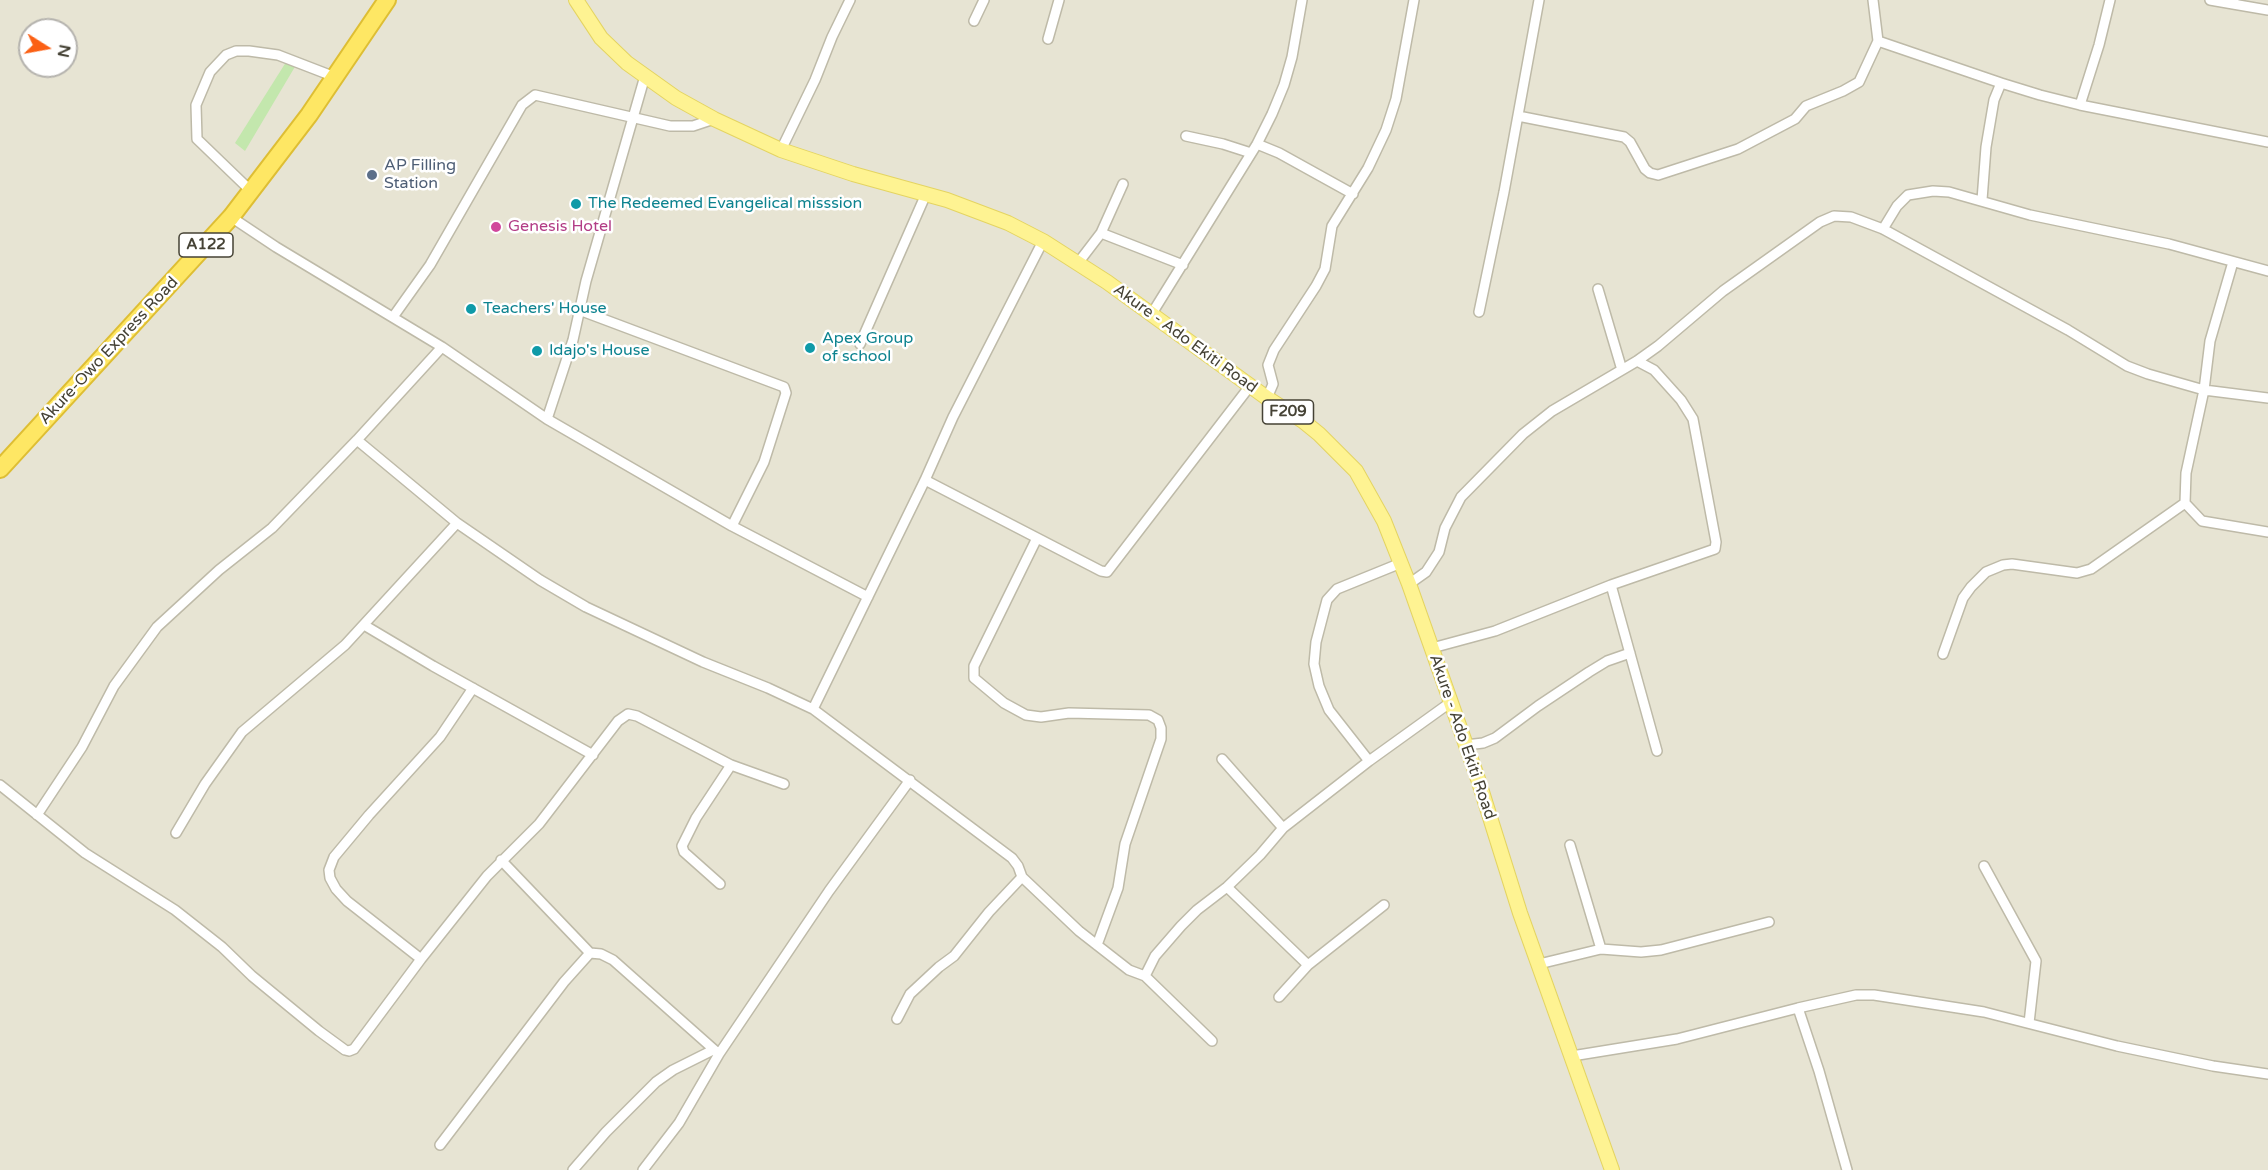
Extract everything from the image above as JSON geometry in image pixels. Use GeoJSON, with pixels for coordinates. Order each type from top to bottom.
{"type":"FeatureCollection","features":[{"type":"Feature","properties":{"kind":"highway","name":"Akure-Owo Express Road"},"geometry":{"type":"LineString","coordinates":[[0,469],[252,192],[387,0]]}},
{"type":"Feature","properties":{"kind":"main road","name":"Akure - Ado Ekiti Road"},"geometry":{"type":"LineString","coordinates":[[576,0],[601,38],[627,63],[714,119],[781,150],[853,174],[926,194],[1008,223],[1043,241],[1078,263],[1319,434],[1356,471],[1384,521],[1409,584],[1612,1170]]}},
{"type":"Feature","properties":{"kind":"street"},"geometry":{"type":"LineString","coordinates":[[781,150],[850,0]]}},
{"type":"Feature","properties":{"kind":"street"},"geometry":{"type":"LineString","coordinates":[[974,21],[984,0]]}},
{"type":"Feature","properties":{"kind":"street"},"geometry":{"type":"LineString","coordinates":[[1047,39],[1059,0]]}},
{"type":"Feature","properties":{"kind":"street"},"geometry":{"type":"LineString","coordinates":[[1151,315],[1257,144],[1284,85],[1302,0]]}},
{"type":"Feature","properties":{"kind":"street"},"geometry":{"type":"LineString","coordinates":[[1267,398],[1273,384],[1269,360],[1325,269],[1332,226],[1353,194],[1386,130],[1396,99],[1414,0]]}},
{"type":"Feature","properties":{"kind":"street"},"geometry":{"type":"LineString","coordinates":[[1479,312],[1497,228],[1539,0]]}},
{"type":"Feature","properties":{"kind":"street"},"geometry":{"type":"LineString","coordinates":[[1518,116],[1624,137],[1630,142],[1645,169],[1658,175],[1738,149],[1795,119],[1806,106],[1859,82],[1878,41],[1873,0]]}},
{"type":"Feature","properties":{"kind":"street"},"geometry":{"type":"LineString","coordinates":[[2080,105],[2110,0]]}},
{"type":"Feature","properties":{"kind":"street"},"geometry":{"type":"LineString","coordinates":[[2210,0],[2233,2],[2268,10]]}},
{"type":"Feature","properties":{"kind":"street"},"geometry":{"type":"LineString","coordinates":[[1878,41],[2040,96],[2268,142]]}},
{"type":"Feature","properties":{"kind":"street"},"geometry":{"type":"LineString","coordinates":[[252,192],[197,139],[196,105],[210,72],[226,55],[237,51],[249,51],[278,56],[335,77]]}},
{"type":"Feature","properties":{"kind":"street"},"geometry":{"type":"LineString","coordinates":[[547,419],[573,340],[579,310],[645,76]]}},
{"type":"Feature","properties":{"kind":"street"},"geometry":{"type":"LineString","coordinates":[[1982,200],[1986,147],[1994,100],[2001,83]]}},
{"type":"Feature","properties":{"kind":"street"},"geometry":{"type":"LineString","coordinates":[[393,317],[441,248],[522,105],[535,95],[670,126],[693,126],[714,119]]}},
{"type":"Feature","properties":{"kind":"street"},"geometry":{"type":"LineString","coordinates":[[1186,136],[1251,153]]}},
{"type":"Feature","properties":{"kind":"street"},"geometry":{"type":"LineString","coordinates":[[1257,144],[1279,153],[1353,194]]}},
{"type":"Feature","properties":{"kind":"street"},"geometry":{"type":"LineString","coordinates":[[1078,263],[1101,233],[1123,184]]}},
{"type":"Feature","properties":{"kind":"street"},"geometry":{"type":"LineString","coordinates":[[1883,229],[1897,206],[1908,195],[1920,192],[1949,192],[2030,215],[2201,252],[2268,271]]}},
{"type":"Feature","properties":{"kind":"street"},"geometry":{"type":"LineString","coordinates":[[860,344],[926,194]]}},
{"type":"Feature","properties":{"kind":"street"},"geometry":{"type":"LineString","coordinates":[[1409,584],[1426,572],[1439,552],[1445,528],[1461,497],[1522,434],[1552,411],[1637,361],[1723,291],[1820,222],[1834,216],[1851,217],[1883,229],[2068,330],[2127,366],[2204,390],[2268,398]]}},
{"type":"Feature","properties":{"kind":"street"},"geometry":{"type":"LineString","coordinates":[[231,217],[295,259],[442,347],[547,419],[732,526],[868,597]]}},
{"type":"Feature","properties":{"kind":"street"},"geometry":{"type":"LineString","coordinates":[[1101,233],[1183,265]]}},
{"type":"Feature","properties":{"kind":"street"},"geometry":{"type":"LineString","coordinates":[[813,709],[925,480],[953,417],[1043,241]]}},
{"type":"Feature","properties":{"kind":"street"},"geometry":{"type":"LineString","coordinates":[[2233,262],[2210,341],[2204,390],[2186,473],[2185,503],[2202,521],[2268,532]]}},
{"type":"Feature","properties":{"kind":"street"},"geometry":{"type":"LineString","coordinates":[[1598,289],[1622,370]]}},
{"type":"Feature","properties":{"kind":"street"},"geometry":{"type":"LineString","coordinates":[[579,310],[784,387],[786,393],[764,462],[732,526]]}},
{"type":"Feature","properties":{"kind":"street"},"geometry":{"type":"LineString","coordinates":[[37,814],[82,747],[114,686],[157,627],[219,570],[272,528],[442,347]]}},
{"type":"Feature","properties":{"kind":"street"},"geometry":{"type":"LineString","coordinates":[[1432,648],[1495,631],[1611,585],[1709,553],[1715,549],[1716,542],[1693,419],[1681,400],[1654,370],[1637,361]]}},
{"type":"Feature","properties":{"kind":"street"},"geometry":{"type":"LineString","coordinates":[[925,480],[1101,571],[1107,572],[1250,386]]}},
{"type":"Feature","properties":{"kind":"street"},"geometry":{"type":"LineString","coordinates":[[357,440],[457,523],[540,580],[586,607],[703,662],[813,709],[1012,858],[1022,877],[1097,945],[1129,970],[1139,976],[1145,976],[1212,1041]]}},
{"type":"Feature","properties":{"kind":"street"},"geometry":{"type":"LineString","coordinates":[[1943,654],[1963,598],[1986,572],[2012,564],[2077,573],[2091,568],[2185,503]]}},
{"type":"Feature","properties":{"kind":"street"},"geometry":{"type":"LineString","coordinates":[[176,833],[226,751],[242,732],[337,653],[457,523]]}},
{"type":"Feature","properties":{"kind":"street"},"geometry":{"type":"LineString","coordinates":[[1037,538],[974,666],[974,678],[1005,703],[1026,716],[1041,717],[1069,713],[1149,715],[1158,720],[1161,728],[1161,739],[1125,844],[1118,888],[1097,945]]}},
{"type":"Feature","properties":{"kind":"street"},"geometry":{"type":"LineString","coordinates":[[1369,761],[1329,710],[1319,686],[1314,664],[1316,642],[1327,600],[1337,589],[1401,563]]}},
{"type":"Feature","properties":{"kind":"street"},"geometry":{"type":"LineString","coordinates":[[1611,585],[1657,751]]}},
{"type":"Feature","properties":{"kind":"street"},"geometry":{"type":"LineString","coordinates":[[364,625],[593,755]]}},
{"type":"Feature","properties":{"kind":"street"},"geometry":{"type":"LineString","coordinates":[[1466,745],[1484,743],[1495,738],[1589,672],[1607,661],[1630,653]]}},
{"type":"Feature","properties":{"kind":"street"},"geometry":{"type":"LineString","coordinates":[[421,959],[348,901],[336,889],[330,878],[329,870],[334,856],[440,737],[473,688]]}},
{"type":"Feature","properties":{"kind":"street"},"geometry":{"type":"LineString","coordinates":[[1145,976],[1155,956],[1181,926],[1197,910],[1227,887],[1260,855],[1283,828],[1369,761],[1451,702]]}},
{"type":"Feature","properties":{"kind":"street"},"geometry":{"type":"LineString","coordinates":[[0,785],[86,853],[175,910],[222,947],[252,976],[345,1050],[354,1049],[421,959],[501,860],[538,825],[618,722],[628,714],[637,716],[731,765],[784,784]]}},
{"type":"Feature","properties":{"kind":"street"},"geometry":{"type":"LineString","coordinates":[[1222,759],[1283,828]]}},
{"type":"Feature","properties":{"kind":"street"},"geometry":{"type":"LineString","coordinates":[[720,884],[684,852],[682,846],[696,818],[731,765]]}},
{"type":"Feature","properties":{"kind":"street"},"geometry":{"type":"LineString","coordinates":[[643,1170],[679,1123],[716,1052],[910,780]]}},
{"type":"Feature","properties":{"kind":"street"},"geometry":{"type":"LineString","coordinates":[[1570,845],[1601,949]]}},
{"type":"Feature","properties":{"kind":"street"},"geometry":{"type":"LineString","coordinates":[[501,860],[590,953],[601,954],[613,960],[716,1052]]}},
{"type":"Feature","properties":{"kind":"street"},"geometry":{"type":"LineString","coordinates":[[1984,867],[2036,961],[2029,1023]]}},
{"type":"Feature","properties":{"kind":"street"},"geometry":{"type":"LineString","coordinates":[[897,1019],[910,994],[954,956],[989,912],[1022,877]]}},
{"type":"Feature","properties":{"kind":"street"},"geometry":{"type":"LineString","coordinates":[[1227,887],[1308,965]]}},
{"type":"Feature","properties":{"kind":"street"},"geometry":{"type":"LineString","coordinates":[[1280,997],[1308,965],[1384,905]]}},
{"type":"Feature","properties":{"kind":"street"},"geometry":{"type":"LineString","coordinates":[[1539,964],[1601,949],[1641,952],[1661,950],[1769,922]]}},
{"type":"Feature","properties":{"kind":"street"},"geometry":{"type":"LineString","coordinates":[[440,1145],[564,982],[590,953]]}},
{"type":"Feature","properties":{"kind":"street"},"geometry":{"type":"LineString","coordinates":[[1572,1056],[1677,1039],[1798,1008],[1856,995],[1874,994],[1984,1012],[2117,1046],[2213,1066],[2268,1074]]}},
{"type":"Feature","properties":{"kind":"street"},"geometry":{"type":"LineString","coordinates":[[1798,1008],[1820,1071],[1847,1170]]}},
{"type":"Feature","properties":{"kind":"street"},"geometry":{"type":"LineString","coordinates":[[573,1170],[606,1132],[656,1082],[673,1070],[716,1052]]}},
{"type":"Feature","properties":{"kind":"shaded area"},"geometry":{"type":"Polygon","coordinates":[[[0,0],[2268,0],[2268,1170],[0,1170],[0,0]]]}},
{"type":"Feature","properties":{"kind":"green space"},"geometry":{"type":"Polygon","coordinates":[[[288,59],[296,65],[245,151],[235,143],[288,59]]]}},
{"type":"Feature","properties":{"kind":"place","name":"AP Filling Station"},"geometry":{"type":"Point","coordinates":[372,175]}},
{"type":"Feature","properties":{"kind":"place","name":"The Redeemed Evangelical misssion"},"geometry":{"type":"Point","coordinates":[576,204]}},
{"type":"Feature","properties":{"kind":"place","name":"Genesis Hotel"},"geometry":{"type":"Point","coordinates":[496,227]}},
{"type":"Feature","properties":{"kind":"place","name":"Teachers' House"},"geometry":{"type":"Point","coordinates":[471,309]}},
{"type":"Feature","properties":{"kind":"place","name":"Apex Group of school"},"geometry":{"type":"Point","coordinates":[810,348]}},
{"type":"Feature","properties":{"kind":"place","name":"Idajo's House"},"geometry":{"type":"Point","coordinates":[537,351]}}]}
